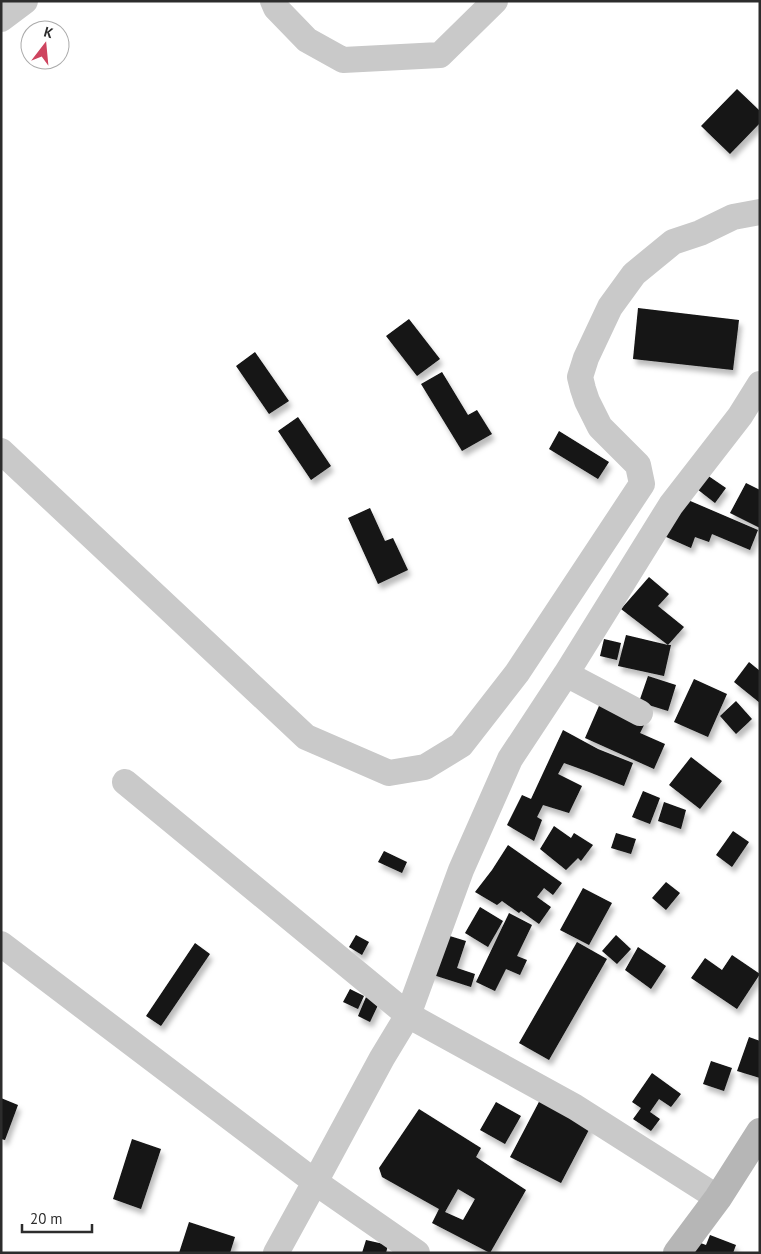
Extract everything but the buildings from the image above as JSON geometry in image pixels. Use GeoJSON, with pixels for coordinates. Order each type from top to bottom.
{"type":"FeatureCollection","features":[{"type":"Feature","properties":{"kind":"street"},"geometry":{"type":"LineString","coordinates":[[1,18],[25,1]]}},
{"type":"Feature","properties":{"kind":"street"},"geometry":{"type":"LineString","coordinates":[[273,1],[276,8],[307,40],[343,60],[440,55],[495,1]]}},
{"type":"Feature","properties":{"kind":"street"},"geometry":{"type":"LineString","coordinates":[[1,451],[306,737],[389,773],[425,767],[461,745],[517,673],[642,484],[638,464],[600,428],[587,401],[580,377],[586,358],[610,306],[634,274],[673,242],[700,233],[734,217],[760,212]]}},
{"type":"Feature","properties":{"kind":"street"},"geometry":{"type":"LineString","coordinates":[[276,1253],[382,1058],[408,1015],[462,870],[510,759],[566,674],[671,505],[750,423],[760,384]]}},
{"type":"Feature","properties":{"kind":"street"},"geometry":{"type":"LineString","coordinates":[[566,674],[640,713]]}},
{"type":"Feature","properties":{"kind":"street"},"geometry":{"type":"LineString","coordinates":[[125,782],[408,1015],[575,1107],[718,1198]]}},
{"type":"Feature","properties":{"kind":"street"},"geometry":{"type":"LineString","coordinates":[[1,944],[315,1182],[417,1253]]}},
{"type":"Feature","properties":{"kind":"street"},"geometry":{"type":"LineString","coordinates":[[677,1253],[718,1198],[760,1132]]}}]}
